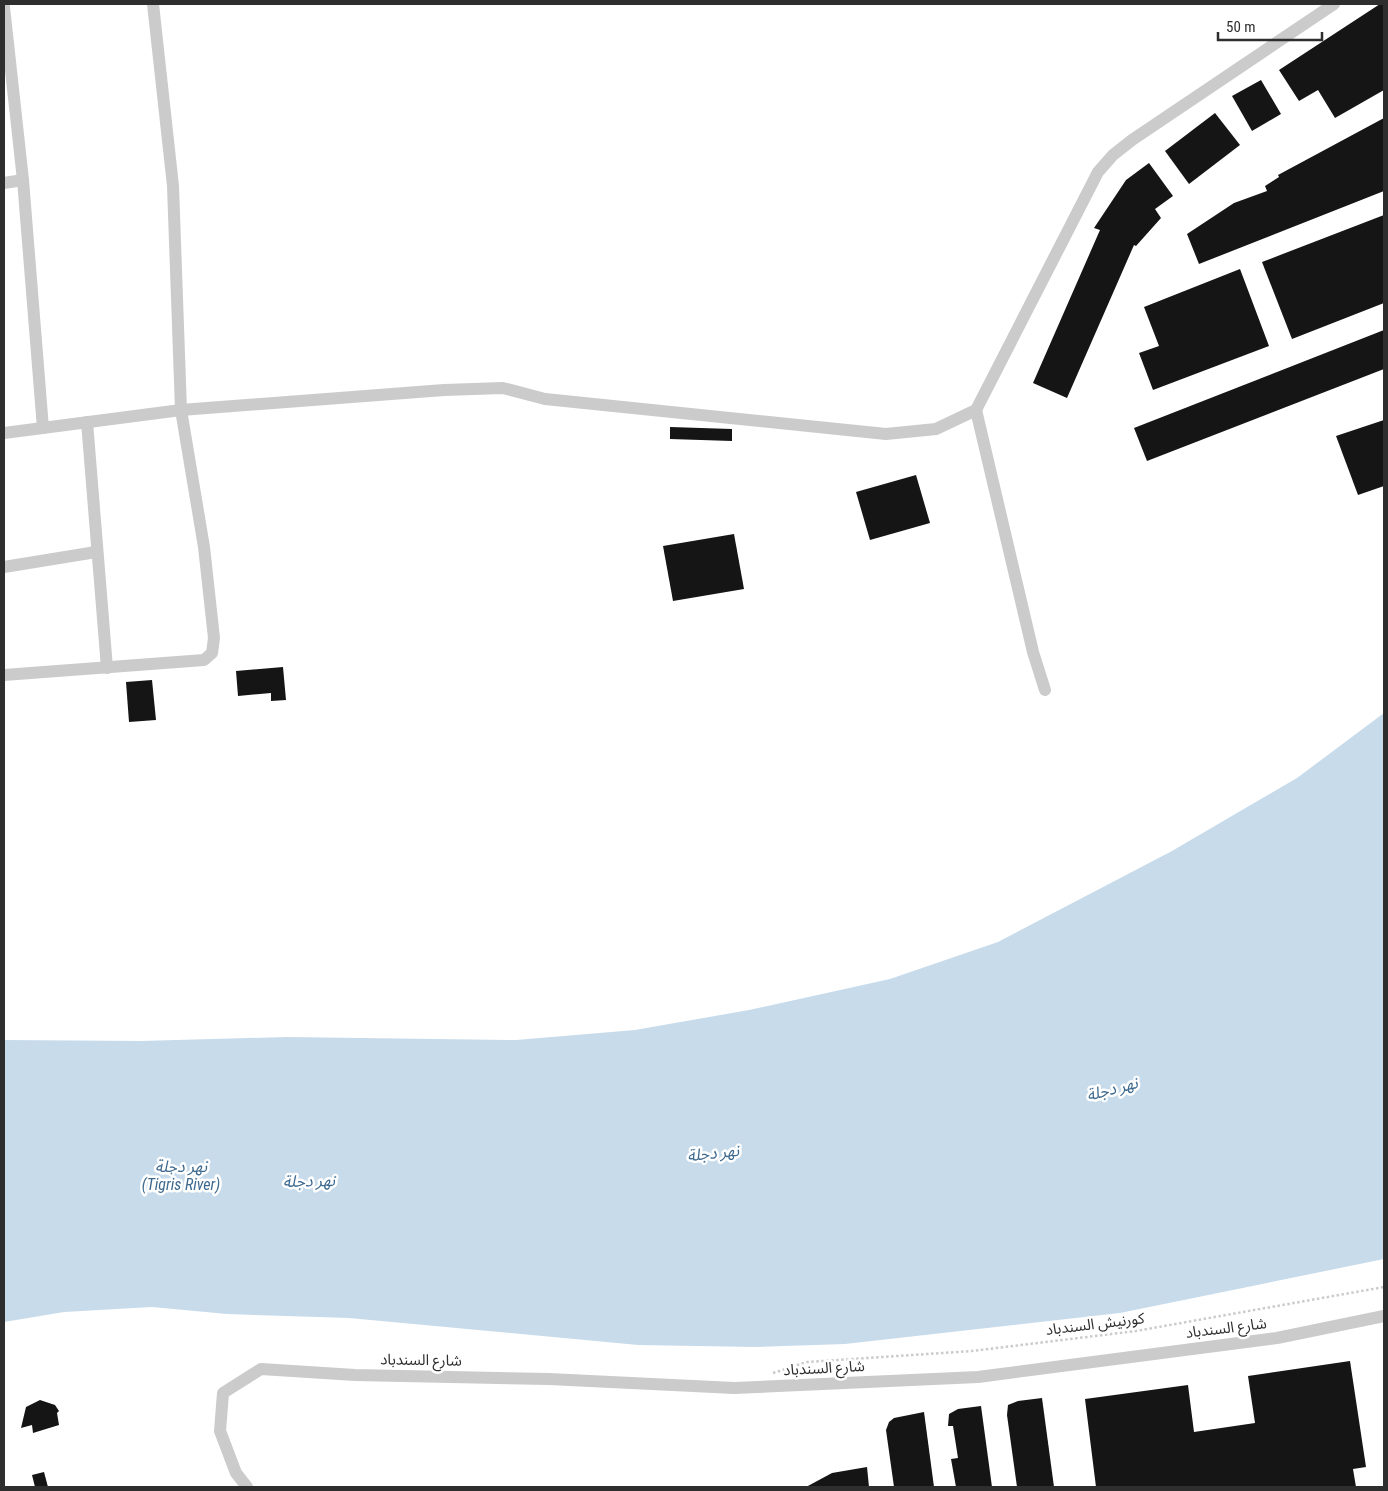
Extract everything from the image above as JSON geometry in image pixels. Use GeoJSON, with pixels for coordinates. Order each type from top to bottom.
{"type":"FeatureCollection","features":[{"type":"Feature","properties":{"kind":"street"},"geometry":{"type":"LineString","coordinates":[[4,675],[204,660],[212,653],[214,638],[204,547],[182,410],[174,186],[153,4]]}},
{"type":"Feature","properties":{"kind":"street"},"geometry":{"type":"LineString","coordinates":[[4,434],[182,410],[444,390],[503,388],[545,398],[886,434],[936,429],[976,410],[1098,172],[1108,161],[1132,140],[1334,4]]}},
{"type":"Feature","properties":{"kind":"street"},"geometry":{"type":"LineString","coordinates":[[4,7],[8,76],[23,180],[43,428]]}},
{"type":"Feature","properties":{"kind":"street"},"geometry":{"type":"LineString","coordinates":[[4,183],[23,180]]}},
{"type":"Feature","properties":{"kind":"street"},"geometry":{"type":"LineString","coordinates":[[976,410],[1033,652],[1045,690]]}},
{"type":"Feature","properties":{"kind":"street"},"geometry":{"type":"LineString","coordinates":[[87,422],[96,552],[107,668]]}},
{"type":"Feature","properties":{"kind":"street"},"geometry":{"type":"LineString","coordinates":[[4,567],[96,552]]}},
{"type":"Feature","properties":{"kind":"street","name":"شارع السندباد"},"geometry":{"type":"LineString","coordinates":[[247,1487],[236,1473],[220,1431],[223,1393],[262,1368],[355,1375],[549,1379],[734,1388],[796,1386],[988,1375],[1277,1338],[1384,1316]]}},
{"type":"Feature","properties":{"kind":"path","name":"كورنيش السندباد"},"geometry":{"type":"LineString","coordinates":[[807,1362],[972,1351],[1136,1331],[1384,1287]]}},
{"type":"Feature","properties":{"kind":"water"},"geometry":{"type":"Polygon","coordinates":[[[1384,713],[1384,1259],[1120,1313],[845,1344],[756,1347],[638,1345],[349,1318],[227,1314],[152,1307],[64,1312],[4,1322],[4,1040],[141,1041],[287,1037],[516,1040],[635,1030],[749,1010],[890,979],[998,942],[1172,851],[1297,778],[1384,713]]]}},
{"type":"Feature","properties":{"kind":"building"},"geometry":{"type":"Polygon","coordinates":[[[1380,4],[1384,4],[1384,90],[1335,118],[1318,90],[1299,101],[1279,70],[1380,4]]]}},
{"type":"Feature","properties":{"kind":"building"},"geometry":{"type":"Polygon","coordinates":[[[1261,80],[1281,114],[1252,131],[1232,96],[1261,80]]]}},
{"type":"Feature","properties":{"kind":"building"},"geometry":{"type":"Polygon","coordinates":[[[1215,113],[1240,145],[1189,184],[1165,151],[1215,113]]]}},
{"type":"Feature","properties":{"kind":"building"},"geometry":{"type":"Polygon","coordinates":[[[1384,118],[1384,191],[1199,264],[1187,234],[1234,203],[1267,191],[1265,186],[1279,177],[1278,175],[1384,118]]]}},
{"type":"Feature","properties":{"kind":"building"},"geometry":{"type":"Polygon","coordinates":[[[1149,163],[1173,196],[1155,209],[1161,218],[1136,246],[1134,245],[1067,398],[1033,383],[1100,230],[1094,228],[1126,180],[1149,163]]]}},
{"type":"Feature","properties":{"kind":"building"},"geometry":{"type":"Polygon","coordinates":[[[1384,215],[1384,303],[1292,339],[1262,262],[1384,215]]]}},
{"type":"Feature","properties":{"kind":"building"},"geometry":{"type":"Polygon","coordinates":[[[1240,269],[1269,346],[1153,390],[1139,353],[1159,346],[1144,307],[1240,269]]]}},
{"type":"Feature","properties":{"kind":"building"},"geometry":{"type":"Polygon","coordinates":[[[1384,330],[1384,369],[1147,461],[1134,428],[1384,330]]]}},
{"type":"Feature","properties":{"kind":"building"},"geometry":{"type":"Polygon","coordinates":[[[1384,420],[1384,486],[1358,495],[1336,436],[1384,420]]]}},
{"type":"Feature","properties":{"kind":"building"},"geometry":{"type":"Polygon","coordinates":[[[670,427],[732,429],[732,441],[670,439],[670,427]]]}},
{"type":"Feature","properties":{"kind":"building"},"geometry":{"type":"Polygon","coordinates":[[[916,475],[930,523],[870,540],[856,492],[916,475]]]}},
{"type":"Feature","properties":{"kind":"building"},"geometry":{"type":"Polygon","coordinates":[[[734,534],[744,589],[673,601],[663,546],[734,534]]]}},
{"type":"Feature","properties":{"kind":"building"},"geometry":{"type":"Polygon","coordinates":[[[283,667],[286,700],[271,701],[271,693],[238,696],[236,671],[283,667]]]}},
{"type":"Feature","properties":{"kind":"building"},"geometry":{"type":"Polygon","coordinates":[[[152,680],[156,720],[129,722],[126,682],[152,680]]]}},
{"type":"Feature","properties":{"kind":"building"},"geometry":{"type":"Polygon","coordinates":[[[1350,1361],[1366,1467],[1353,1469],[1356,1487],[1096,1487],[1085,1399],[1188,1385],[1194,1432],[1255,1423],[1248,1376],[1350,1361]]]}},
{"type":"Feature","properties":{"kind":"building"},"geometry":{"type":"Polygon","coordinates":[[[1042,1398],[1054,1487],[1017,1487],[1007,1415],[1008,1405],[1018,1401],[1042,1398]]]}},
{"type":"Feature","properties":{"kind":"building"},"geometry":{"type":"Polygon","coordinates":[[[40,1400],[55,1405],[59,1411],[57,1413],[59,1425],[33,1433],[32,1425],[21,1428],[26,1407],[40,1400]]]}},
{"type":"Feature","properties":{"kind":"building"},"geometry":{"type":"Polygon","coordinates":[[[981,1406],[992,1487],[956,1487],[951,1459],[958,1458],[953,1426],[948,1426],[949,1414],[958,1409],[981,1406]]]}},
{"type":"Feature","properties":{"kind":"building"},"geometry":{"type":"Polygon","coordinates":[[[924,1412],[934,1487],[894,1487],[886,1430],[889,1422],[894,1418],[924,1412]]]}},
{"type":"Feature","properties":{"kind":"building"},"geometry":{"type":"Polygon","coordinates":[[[867,1467],[869,1487],[806,1487],[832,1473],[867,1467]]]}},
{"type":"Feature","properties":{"kind":"building"},"geometry":{"type":"Polygon","coordinates":[[[44,1472],[48,1487],[35,1487],[32,1475],[44,1472]]]}},
{"type":"Feature","properties":{"kind":"water label","name":"نهر دجلة"},"geometry":{"type":"Point","coordinates":[1112,1089]}},
{"type":"Feature","properties":{"kind":"water label","name":"نهر دجلة"},"geometry":{"type":"Point","coordinates":[713,1153]}},
{"type":"Feature","properties":{"kind":"water label","name":"نهر دجلة (Tigris River)"},"geometry":{"type":"Point","coordinates":[181,1175]}},
{"type":"Feature","properties":{"kind":"water label","name":"نهر دجلة"},"geometry":{"type":"Point","coordinates":[309,1181]}}]}
